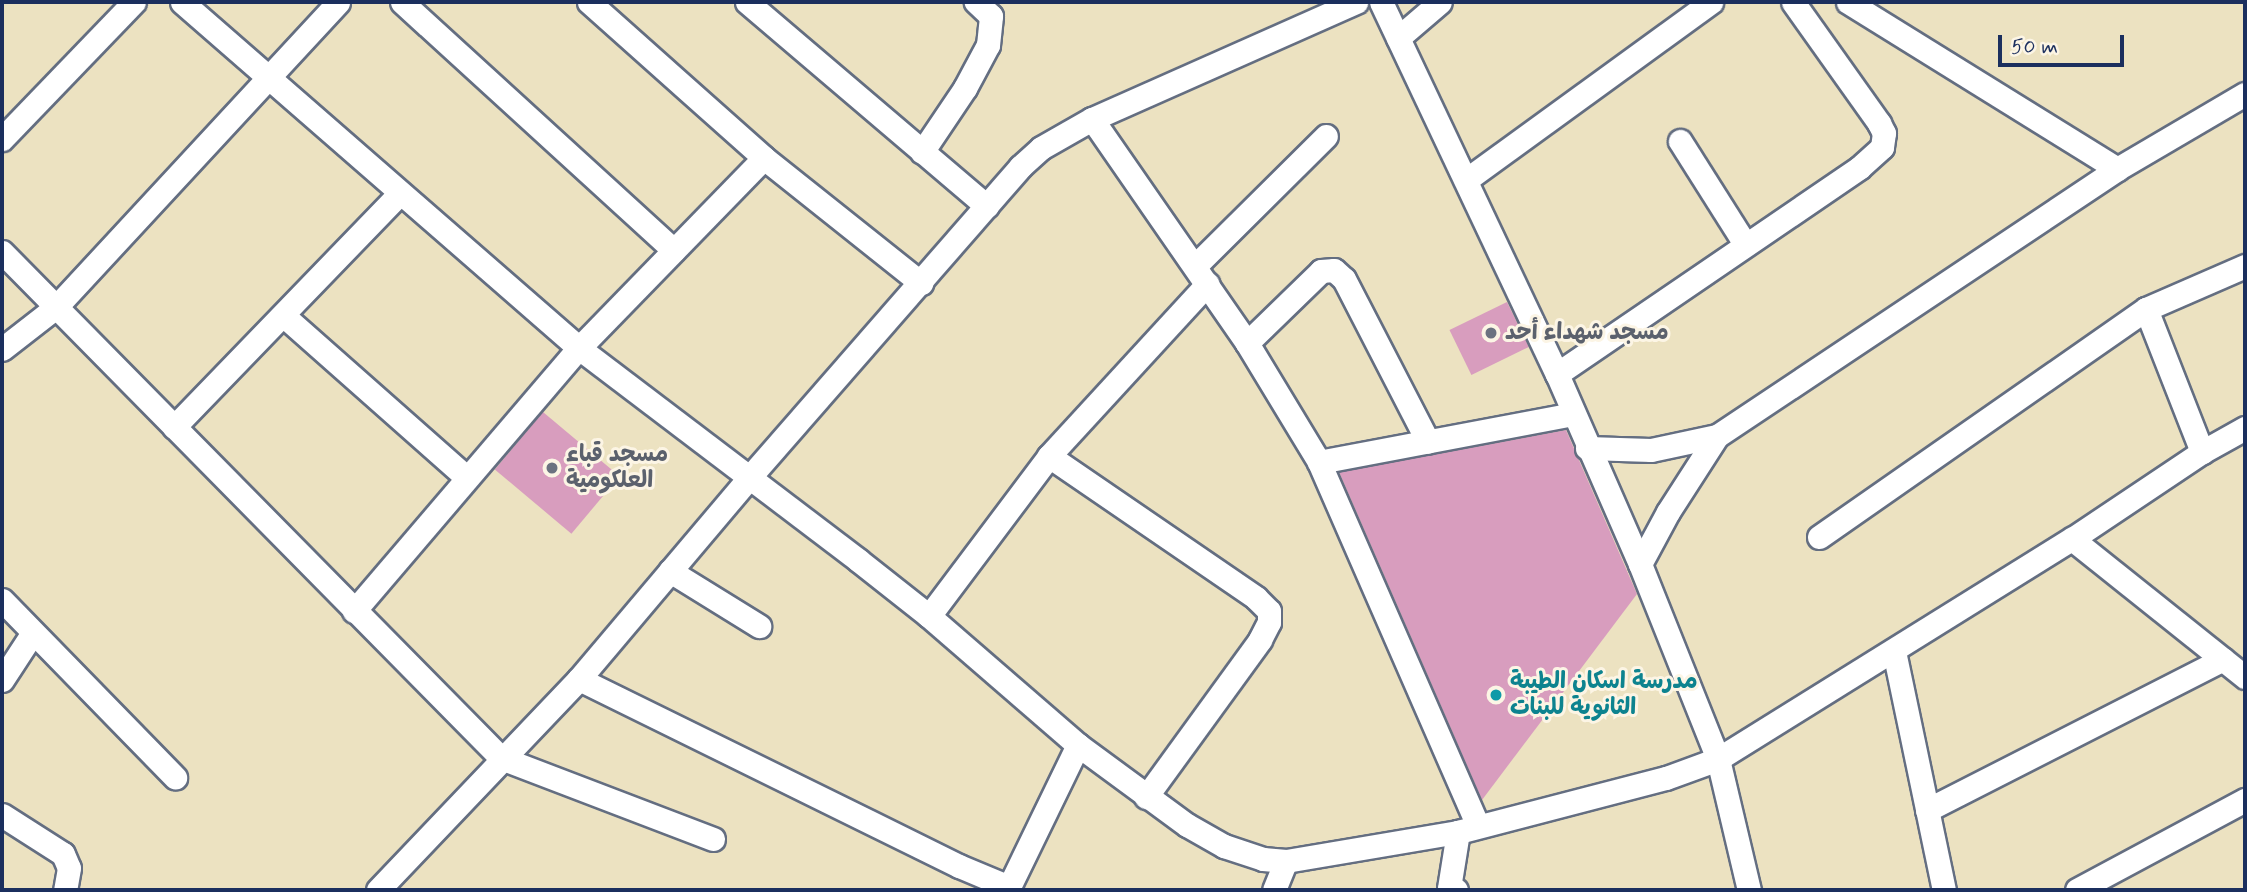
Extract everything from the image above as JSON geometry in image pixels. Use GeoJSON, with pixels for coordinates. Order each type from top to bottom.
{"type":"FeatureCollection","features":[{"type":"Feature","properties":{"kind":"street"},"geometry":{"type":"LineString","coordinates":[[2,139],[134,2]]}},
{"type":"Feature","properties":{"kind":"street"},"geometry":{"type":"LineString","coordinates":[[182,2],[399,194],[579,348],[929,616],[1078,745],[1146,797],[1224,846],[1263,859],[1286,861],[1468,829],[1667,778],[1718,760],[2073,539],[2202,452],[2245,428]]}},
{"type":"Feature","properties":{"kind":"street"},"geometry":{"type":"LineString","coordinates":[[2,349],[56,307],[270,79],[338,2]]}},
{"type":"Feature","properties":{"kind":"street"},"geometry":{"type":"LineString","coordinates":[[402,2],[674,250]]}},
{"type":"Feature","properties":{"kind":"street"},"geometry":{"type":"LineString","coordinates":[[589,2],[764,158],[921,283]]}},
{"type":"Feature","properties":{"kind":"street"},"geometry":{"type":"LineString","coordinates":[[747,2],[987,206]]}},
{"type":"Feature","properties":{"kind":"street"},"geometry":{"type":"LineString","coordinates":[[922,152],[965,88],[988,45],[991,16],[976,2]]}},
{"type":"Feature","properties":{"kind":"street"},"geometry":{"type":"LineString","coordinates":[[378,890],[579,679],[748,479],[1041,148],[1092,119],[1356,2]]}},
{"type":"Feature","properties":{"kind":"street"},"geometry":{"type":"LineString","coordinates":[[1381,2],[1557,374],[1587,448],[1640,564],[1718,760],[1749,890]]}},
{"type":"Feature","properties":{"kind":"street"},"geometry":{"type":"LineString","coordinates":[[1398,38],[1440,2]]}},
{"type":"Feature","properties":{"kind":"street"},"geometry":{"type":"LineString","coordinates":[[1466,180],[1711,2]]}},
{"type":"Feature","properties":{"kind":"street"},"geometry":{"type":"LineString","coordinates":[[1557,374],[1877,154],[1885,141],[1879,123],[1793,2]]}},
{"type":"Feature","properties":{"kind":"street"},"geometry":{"type":"LineString","coordinates":[[1859,4],[2117,169]]}},
{"type":"Feature","properties":{"kind":"street"},"geometry":{"type":"LineString","coordinates":[[1587,448],[1651,450],[1717,436],[2117,169],[2245,94]]}},
{"type":"Feature","properties":{"kind":"street"},"geometry":{"type":"LineString","coordinates":[[1092,119],[1202,275],[1319,462],[1468,829],[1451,889]]}},
{"type":"Feature","properties":{"kind":"street"},"geometry":{"type":"LineString","coordinates":[[929,616],[1049,456],[1202,275],[1326,136]]}},
{"type":"Feature","properties":{"kind":"street"},"geometry":{"type":"LineString","coordinates":[[1680,141],[1745,244]]}},
{"type":"Feature","properties":{"kind":"street"},"geometry":{"type":"LineString","coordinates":[[354,611],[579,348],[764,158]]}},
{"type":"Feature","properties":{"kind":"street"},"geometry":{"type":"LineString","coordinates":[[174,427],[399,194]]}},
{"type":"Feature","properties":{"kind":"street"},"geometry":{"type":"LineString","coordinates":[[2,252],[501,758],[713,839]]}},
{"type":"Feature","properties":{"kind":"street"},"geometry":{"type":"LineString","coordinates":[[1819,537],[2146,309],[2245,266]]}},
{"type":"Feature","properties":{"kind":"street"},"geometry":{"type":"LineString","coordinates":[[1247,343],[1321,271],[1334,270],[1344,279],[1428,442]]}},
{"type":"Feature","properties":{"kind":"street"},"geometry":{"type":"LineString","coordinates":[[2146,309],[2202,452]]}},
{"type":"Feature","properties":{"kind":"street"},"geometry":{"type":"LineString","coordinates":[[284,316],[467,478]]}},
{"type":"Feature","properties":{"kind":"street"},"geometry":{"type":"LineString","coordinates":[[1319,462],[1573,414]]}},
{"type":"Feature","properties":{"kind":"street"},"geometry":{"type":"LineString","coordinates":[[1640,564],[1668,512],[1717,436]]}},
{"type":"Feature","properties":{"kind":"street"},"geometry":{"type":"LineString","coordinates":[[1049,456],[1256,598],[1269,611],[1269,622],[1260,640],[1146,797]]}},
{"type":"Feature","properties":{"kind":"street"},"geometry":{"type":"LineString","coordinates":[[2073,539],[2245,677]]}},
{"type":"Feature","properties":{"kind":"street"},"geometry":{"type":"LineString","coordinates":[[670,571],[759,626]]}},
{"type":"Feature","properties":{"kind":"street"},"geometry":{"type":"LineString","coordinates":[[2,600],[32,634],[175,776]]}},
{"type":"Feature","properties":{"kind":"street"},"geometry":{"type":"LineString","coordinates":[[2,680],[32,634]]}},
{"type":"Feature","properties":{"kind":"street"},"geometry":{"type":"LineString","coordinates":[[1894,651],[1944,890]]}},
{"type":"Feature","properties":{"kind":"street"},"geometry":{"type":"LineString","coordinates":[[1927,810],[2223,659]]}},
{"type":"Feature","properties":{"kind":"street"},"geometry":{"type":"LineString","coordinates":[[579,679],[1009,889],[1078,745]]}},
{"type":"Feature","properties":{"kind":"street"},"geometry":{"type":"LineString","coordinates":[[2077,890],[2245,800]]}},
{"type":"Feature","properties":{"kind":"street"},"geometry":{"type":"LineString","coordinates":[[2,815],[63,854],[69,868],[65,890]]}},
{"type":"Feature","properties":{"kind":"street"},"geometry":{"type":"LineString","coordinates":[[1274,890],[1286,861]]}},
{"type":"Feature","properties":{"kind":"building","name":"مسجد شهداء أحد"},"geometry":{"type":"Polygon","coordinates":[[[1507,302],[1529,347],[1471,375],[1449,330],[1507,302]]]}},
{"type":"Feature","properties":{"kind":"building","name":"مسجد قباء العلكومية"},"geometry":{"type":"Polygon","coordinates":[[[543,412],[620,476],[571,534],[495,469],[543,412]]]}},
{"type":"Feature","properties":{"kind":"building","name":"مدرسة اسكان الطيبة الثانوية للبنات"},"geometry":{"type":"Polygon","coordinates":[[[1566,430],[1637,594],[1482,800],[1339,472],[1566,430]]]}},
{"type":"Feature","properties":{"kind":"place","name":"مسجد شهداء أحد"},"geometry":{"type":"Point","coordinates":[1491,333]}},
{"type":"Feature","properties":{"kind":"place","name":"مسجد قباء العلكومية"},"geometry":{"type":"Point","coordinates":[552,468]}},
{"type":"Feature","properties":{"kind":"place","name":"مدرسة اسكان الطيبة الثانوية للبنات"},"geometry":{"type":"Point","coordinates":[1496,695]}}]}
